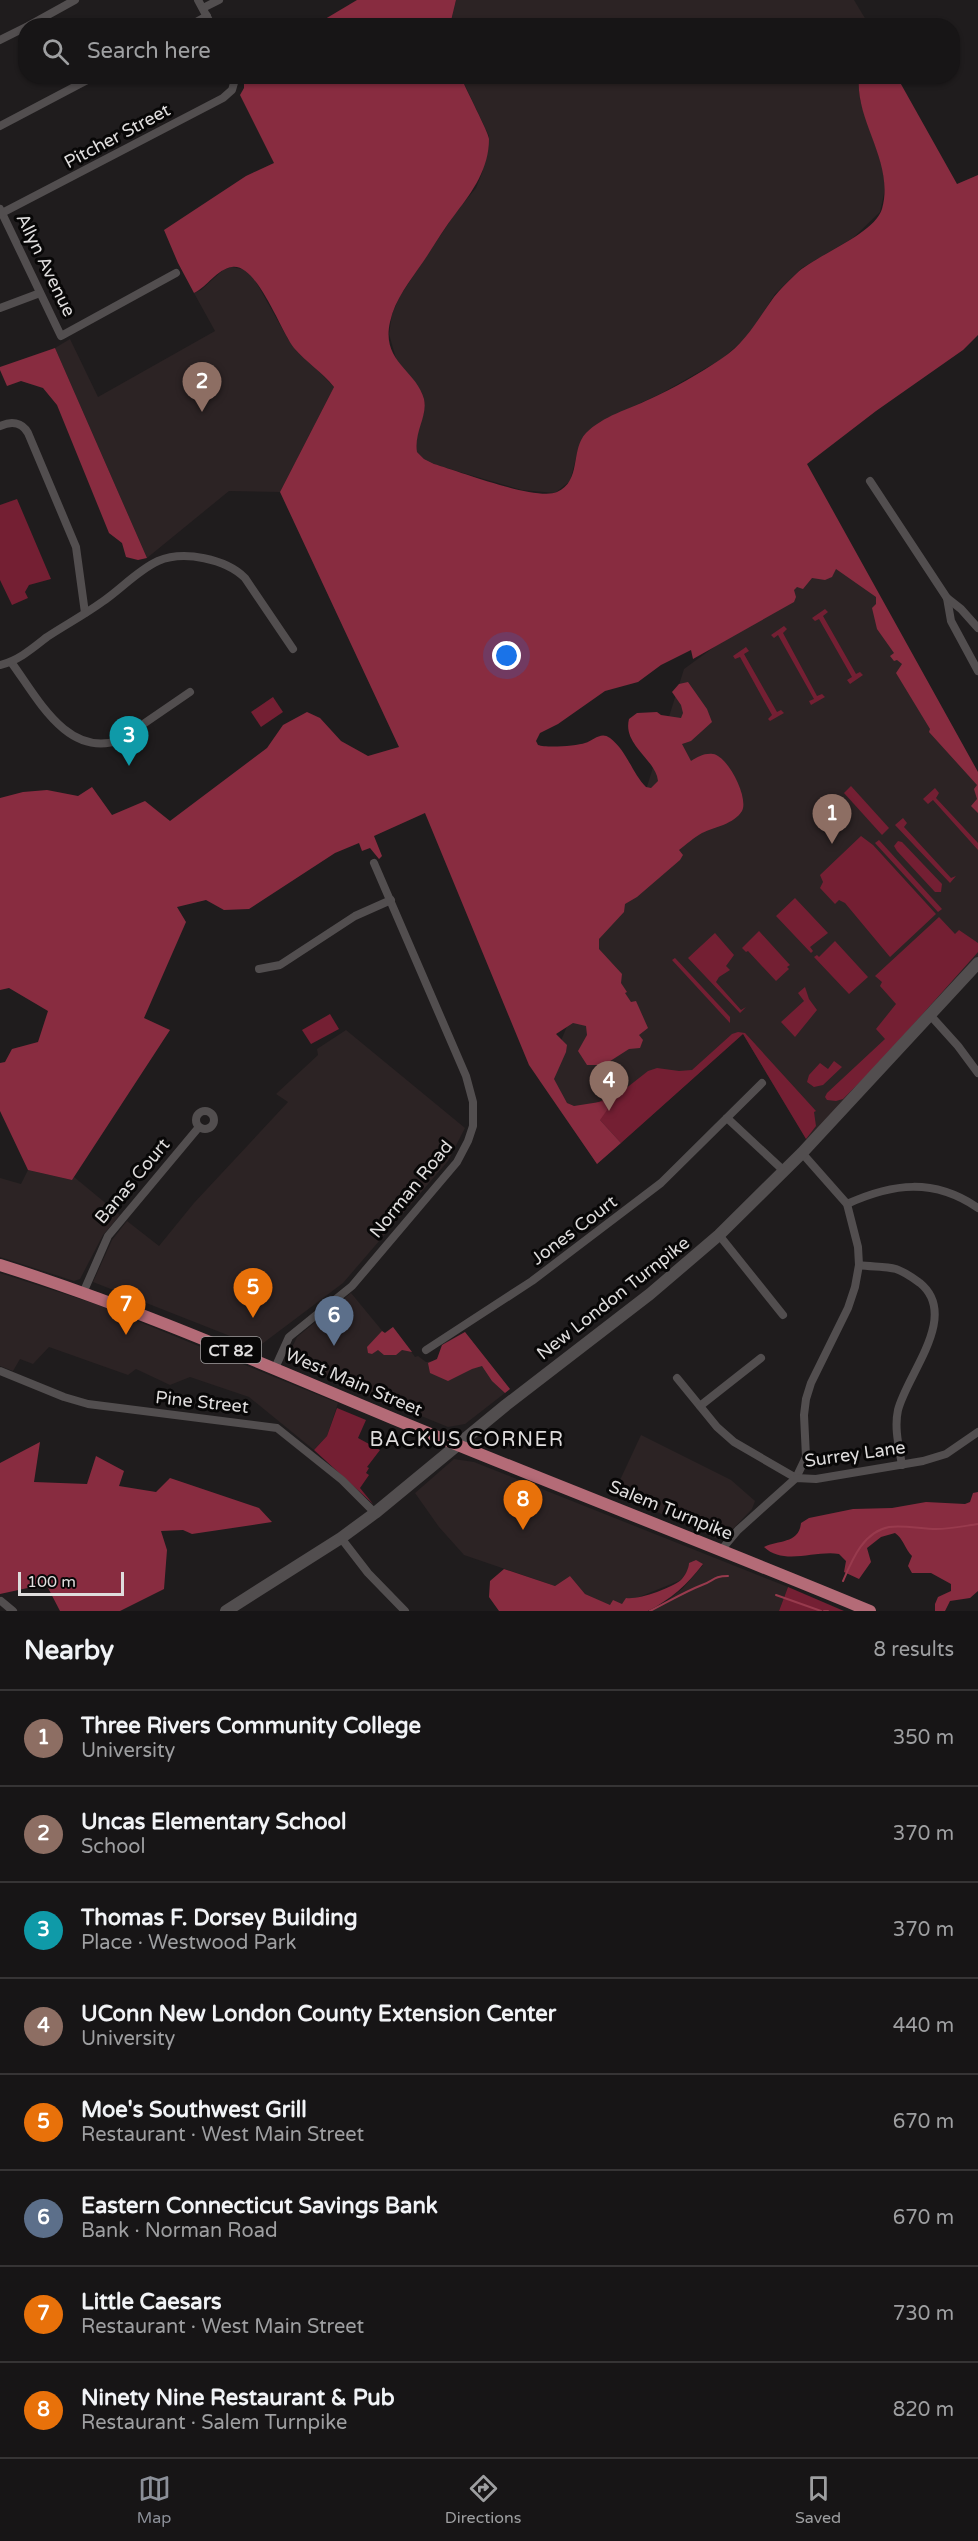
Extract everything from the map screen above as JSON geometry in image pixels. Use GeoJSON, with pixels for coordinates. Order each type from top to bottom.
{"type":"FeatureCollection","features":[{"type":"Feature","properties":{"kind":"main road","name":"New London Turnpike"},"geometry":{"type":"LineString","coordinates":[[226,1611],[341,1538],[375,1513],[535,1382],[650,1294],[719,1236],[802,1153],[978,963]]}},
{"type":"Feature","properties":{"kind":"main road","name":"West Main Street"},"geometry":{"type":"LineString","coordinates":[[0,1265],[83,1293],[275,1368],[458,1445]]}},
{"type":"Feature","properties":{"kind":"main road","name":"Salem Turnpike"},"geometry":{"type":"LineString","coordinates":[[458,1445],[722,1549],[870,1611]]}},
{"type":"Feature","properties":{"kind":"street"},"geometry":{"type":"LineString","coordinates":[[42,18],[75,0]]}},
{"type":"Feature","properties":{"kind":"street"},"geometry":{"type":"LineString","coordinates":[[203,8],[219,0]]}},
{"type":"Feature","properties":{"kind":"street"},"geometry":{"type":"LineString","coordinates":[[0,40],[18,31]]}},
{"type":"Feature","properties":{"kind":"street"},"geometry":{"type":"LineString","coordinates":[[0,126],[80,84]]}},
{"type":"Feature","properties":{"kind":"street","name":"Pitcher Street"},"geometry":{"type":"LineString","coordinates":[[1,211],[217,102],[232,90],[234,84]]}},
{"type":"Feature","properties":{"kind":"street","name":"Allyn Avenue"},"geometry":{"type":"LineString","coordinates":[[1,211],[62,336],[176,273]]}},
{"type":"Feature","properties":{"kind":"street"},"geometry":{"type":"LineString","coordinates":[[0,308],[40,293]]}},
{"type":"Feature","properties":{"kind":"street"},"geometry":{"type":"LineString","coordinates":[[0,426],[17,423],[27,431],[76,547],[85,613]]}},
{"type":"Feature","properties":{"kind":"street"},"geometry":{"type":"LineString","coordinates":[[870,481],[947,598],[961,609],[978,628]]}},
{"type":"Feature","properties":{"kind":"street"},"geometry":{"type":"LineString","coordinates":[[0,665],[11,662],[158,562],[172,559],[205,558],[230,566],[245,578],[293,649]]}},
{"type":"Feature","properties":{"kind":"street"},"geometry":{"type":"LineString","coordinates":[[947,598],[951,621],[978,671]]}},
{"type":"Feature","properties":{"kind":"street"},"geometry":{"type":"LineString","coordinates":[[11,662],[61,728],[73,737],[88,742],[109,743],[120,740],[190,692]]}},
{"type":"Feature","properties":{"kind":"street","name":"Norman Road"},"geometry":{"type":"LineString","coordinates":[[275,1368],[290,1337],[352,1286],[450,1171],[466,1147],[472,1131],[473,1102],[466,1076],[374,863]]}},
{"type":"Feature","properties":{"kind":"street"},"geometry":{"type":"LineString","coordinates":[[259,969],[280,965],[355,916],[391,900]]}},
{"type":"Feature","properties":{"kind":"street"},"geometry":{"type":"LineString","coordinates":[[931,1016],[958,1046],[978,1074]]}},
{"type":"Feature","properties":{"kind":"street","name":"Jones Court"},"geometry":{"type":"LineString","coordinates":[[426,1350],[514,1294],[661,1183],[762,1083]]}},
{"type":"Feature","properties":{"kind":"street"},"geometry":{"type":"LineString","coordinates":[[727,1118],[784,1171]]}},
{"type":"Feature","properties":{"kind":"street","name":"Banas Court"},"geometry":{"type":"LineString","coordinates":[[83,1293],[108,1236],[199,1127]]}},
{"type":"Feature","properties":{"kind":"street"},"geometry":{"type":"LineString","coordinates":[[677,1378],[734,1442],[796,1478],[806,1457],[804,1415],[809,1391],[848,1308],[859,1265],[858,1247],[847,1204],[802,1153]]}},
{"type":"Feature","properties":{"kind":"street"},"geometry":{"type":"LineString","coordinates":[[847,1204],[868,1194],[892,1187],[921,1186],[946,1191],[978,1208]]}},
{"type":"Feature","properties":{"kind":"street"},"geometry":{"type":"LineString","coordinates":[[719,1236],[783,1315]]}},
{"type":"Feature","properties":{"kind":"street"},"geometry":{"type":"LineString","coordinates":[[859,1265],[896,1269],[913,1277],[927,1289],[934,1308],[933,1331],[899,1407],[896,1424],[902,1465]]}},
{"type":"Feature","properties":{"kind":"street"},"geometry":{"type":"LineString","coordinates":[[700,1406],[761,1358]]}},
{"type":"Feature","properties":{"kind":"street","name":"Pine Street"},"geometry":{"type":"LineString","coordinates":[[0,1371],[64,1397],[88,1404],[277,1428],[342,1480],[375,1513]]}},
{"type":"Feature","properties":{"kind":"street","name":"Surrey Lane"},"geometry":{"type":"LineString","coordinates":[[722,1549],[738,1530],[796,1478],[816,1479],[902,1465],[946,1454],[970,1440],[978,1432]]}},
{"type":"Feature","properties":{"kind":"street"},"geometry":{"type":"LineString","coordinates":[[970,1440],[978,1448]]}},
{"type":"Feature","properties":{"kind":"street"},"geometry":{"type":"LineString","coordinates":[[341,1538],[368,1573],[405,1611]]}},
{"type":"Feature","properties":{"kind":"street"},"geometry":{"type":"LineString","coordinates":[[1,1601],[13,1611]]}},
{"type":"Feature","properties":{"kind":"street"},"geometry":{"type":"LineString","coordinates":[[389,1611],[397,1603]]}},
{"type":"Feature","properties":{"kind":"shaded area"},"geometry":{"type":"Polygon","coordinates":[[[357,0],[456,0],[452,18],[327,18],[357,0]]]}},
{"type":"Feature","properties":{"kind":"shaded area"},"geometry":{"type":"Polygon","coordinates":[[[456,0],[854,0],[865,18],[452,18],[456,0]]]}},
{"type":"Feature","properties":{"kind":"shaded area"},"geometry":{"type":"Polygon","coordinates":[[[244,84],[464,84],[488,135],[486,160],[474,188],[399,298],[390,322],[390,347],[420,389],[424,399],[424,412],[417,437],[417,452],[424,459],[497,484],[547,494],[557,492],[570,481],[581,440],[593,427],[608,417],[677,385],[730,353],[750,331],[776,294],[796,274],[816,259],[856,236],[877,218],[882,209],[885,192],[883,175],[863,110],[859,84],[901,84],[957,184],[978,175],[978,335],[963,350],[876,411],[807,464],[978,772],[978,813],[971,806],[977,799],[974,789],[977,785],[929,732],[930,729],[896,673],[902,664],[897,660],[894,661],[890,656],[894,653],[877,629],[872,608],[876,604],[876,597],[836,569],[832,577],[825,580],[812,578],[803,589],[797,587],[794,590],[796,597],[794,602],[693,659],[691,650],[661,665],[638,682],[605,691],[558,724],[540,733],[536,741],[538,745],[548,746],[581,744],[604,735],[607,736],[621,749],[646,787],[651,788],[658,781],[657,776],[633,742],[628,728],[629,719],[637,713],[657,712],[661,715],[681,718],[683,713],[681,705],[672,692],[679,684],[688,682],[707,709],[712,722],[691,741],[682,744],[691,761],[707,754],[719,756],[731,769],[743,797],[742,811],[739,815],[729,822],[702,833],[679,850],[683,855],[680,860],[637,897],[625,904],[624,912],[599,939],[599,949],[622,974],[621,983],[627,992],[625,993],[631,1002],[636,1001],[648,1028],[639,1035],[643,1040],[640,1048],[629,1049],[604,1065],[587,1065],[578,1051],[587,1035],[586,1026],[573,1023],[556,1034],[567,1045],[554,1079],[567,1103],[574,1106],[606,1101],[607,1110],[600,1120],[621,1143],[597,1164],[529,1065],[425,813],[374,836],[382,856],[379,859],[370,848],[362,851],[359,843],[335,853],[249,909],[224,910],[206,900],[177,907],[186,922],[144,1018],[170,1030],[72,1180],[28,1170],[0,1111],[0,1063],[5,1062],[12,1049],[38,1042],[48,1011],[9,988],[0,990],[0,798],[23,792],[47,790],[78,796],[92,787],[112,815],[145,801],[170,821],[267,748],[283,725],[307,712],[320,718],[341,741],[368,756],[399,747],[280,492],[334,387],[294,348],[267,299],[250,275],[241,269],[227,268],[194,293],[164,230],[246,176],[274,163],[240,95],[244,84]]]}},
{"type":"Feature","properties":{"kind":"shaded area"},"geometry":{"type":"Polygon","coordinates":[[[464,84],[859,84],[860,100],[883,169],[885,189],[880,212],[853,238],[802,268],[775,294],[749,335],[722,359],[662,393],[600,422],[580,443],[570,481],[555,493],[522,490],[434,464],[417,452],[417,432],[425,403],[422,393],[397,362],[389,334],[392,314],[400,296],[456,212],[476,188],[482,173],[489,136],[464,84]]]}},
{"type":"Feature","properties":{"kind":"shaded area"},"geometry":{"type":"Polygon","coordinates":[[[232,267],[246,270],[255,280],[288,339],[334,387],[280,492],[229,491],[147,558],[55,348],[70,339],[98,397],[215,331],[194,293],[201,290],[223,270],[232,267]]]}},
{"type":"Feature","properties":{"kind":"shaded area"},"geometry":{"type":"Polygon","coordinates":[[[55,348],[147,558],[138,560],[126,557],[122,543],[109,533],[57,405],[43,388],[21,381],[7,386],[0,370],[0,367],[55,348]]]}},
{"type":"Feature","properties":{"kind":"shaded area"},"geometry":{"type":"Polygon","coordinates":[[[17,499],[51,579],[29,585],[25,592],[28,598],[12,605],[0,580],[0,505],[17,499]]]}},
{"type":"Feature","properties":{"kind":"shaded area"},"geometry":{"type":"Polygon","coordinates":[[[852,546],[978,773],[978,957],[807,1140],[743,1034],[597,1164],[539,1080],[548,1072],[599,949],[599,939],[684,669],[852,546]]]}},
{"type":"Feature","properties":{"kind":"shaded area"},"geometry":{"type":"Polygon","coordinates":[[[825,609],[828,612],[823,616],[856,674],[860,672],[863,675],[850,684],[847,680],[852,677],[819,619],[815,621],[812,618],[825,609]]]}},
{"type":"Feature","properties":{"kind":"shaded area"},"geometry":{"type":"Polygon","coordinates":[[[784,626],[787,629],[783,633],[817,696],[822,694],[825,697],[811,705],[809,701],[814,699],[778,635],[774,638],[771,635],[784,626]]]}},
{"type":"Feature","properties":{"kind":"shaded area"},"geometry":{"type":"Polygon","coordinates":[[[746,647],[749,651],[744,654],[777,712],[781,710],[784,713],[770,721],[768,719],[772,715],[740,657],[735,659],[733,656],[746,647]]]}},
{"type":"Feature","properties":{"kind":"shaded area"},"geometry":{"type":"Polygon","coordinates":[[[273,697],[283,712],[261,727],[251,712],[273,697]]]}},
{"type":"Feature","properties":{"kind":"shaded area"},"geometry":{"type":"Polygon","coordinates":[[[851,786],[889,828],[882,835],[844,793],[851,786]]]}},
{"type":"Feature","properties":{"kind":"shaded area"},"geometry":{"type":"Polygon","coordinates":[[[935,788],[939,793],[936,798],[978,843],[978,850],[933,800],[928,804],[923,799],[935,788]]]}},
{"type":"Feature","properties":{"kind":"shaded area"},"geometry":{"type":"Polygon","coordinates":[[[903,818],[907,823],[904,827],[951,878],[956,876],[950,883],[895,825],[903,818]]]}},
{"type":"Feature","properties":{"kind":"shaded area"},"geometry":{"type":"Polygon","coordinates":[[[861,836],[873,845],[936,914],[890,957],[845,903],[839,900],[835,904],[820,888],[823,882],[820,875],[861,836]]]}},
{"type":"Feature","properties":{"kind":"shaded area"},"geometry":{"type":"Polygon","coordinates":[[[879,840],[942,909],[938,912],[875,843],[879,840]]]}},
{"type":"Feature","properties":{"kind":"shaded area"},"geometry":{"type":"Polygon","coordinates":[[[898,841],[902,842],[942,884],[941,892],[935,892],[897,851],[894,846],[898,841]]]}},
{"type":"Feature","properties":{"kind":"shaded area"},"geometry":{"type":"Polygon","coordinates":[[[795,898],[828,933],[810,947],[813,951],[811,953],[776,916],[795,898]]]}},
{"type":"Feature","properties":{"kind":"shaded area"},"geometry":{"type":"Polygon","coordinates":[[[939,917],[955,934],[959,930],[978,943],[978,952],[878,1064],[843,1099],[827,1100],[825,1097],[827,1093],[885,1039],[876,1029],[896,1004],[880,986],[882,982],[875,976],[939,917]]]}},
{"type":"Feature","properties":{"kind":"shaded area"},"geometry":{"type":"Polygon","coordinates":[[[759,931],[790,965],[787,967],[789,969],[776,981],[748,951],[742,948],[759,931]]]}},
{"type":"Feature","properties":{"kind":"shaded area"},"geometry":{"type":"Polygon","coordinates":[[[715,933],[734,955],[726,966],[730,970],[719,977],[716,982],[741,1010],[746,1007],[740,1013],[688,958],[715,933]]]}},
{"type":"Feature","properties":{"kind":"shaded area"},"geometry":{"type":"Polygon","coordinates":[[[835,941],[868,977],[849,994],[814,957],[817,955],[819,957],[835,941]]]}},
{"type":"Feature","properties":{"kind":"shaded area"},"geometry":{"type":"Polygon","coordinates":[[[675,958],[730,1017],[730,1023],[672,960],[675,958]]]}},
{"type":"Feature","properties":{"kind":"shaded area"},"geometry":{"type":"Polygon","coordinates":[[[805,987],[809,999],[817,1010],[795,1037],[781,1022],[804,1001],[798,993],[805,987]]]}},
{"type":"Feature","properties":{"kind":"shaded area"},"geometry":{"type":"Polygon","coordinates":[[[330,1014],[339,1029],[311,1044],[302,1030],[330,1014]]]}},
{"type":"Feature","properties":{"kind":"shaded area"},"geometry":{"type":"Polygon","coordinates":[[[346,1030],[465,1128],[448,1161],[343,1283],[258,1347],[93,1282],[112,1240],[127,1221],[159,1246],[194,1203],[288,1102],[276,1094],[318,1055],[317,1049],[346,1030]]]}},
{"type":"Feature","properties":{"kind":"shaded area"},"geometry":{"type":"Polygon","coordinates":[[[745,1033],[816,1111],[814,1112],[816,1126],[806,1139],[743,1034],[621,1143],[599,1119],[596,1103],[620,1093],[648,1071],[657,1068],[692,1070],[732,1034],[745,1033]]]}},
{"type":"Feature","properties":{"kind":"shaded area"},"geometry":{"type":"Polygon","coordinates":[[[834,1061],[842,1067],[823,1085],[814,1087],[807,1082],[809,1075],[820,1063],[828,1069],[834,1061]]]}},
{"type":"Feature","properties":{"kind":"shaded area"},"geometry":{"type":"Polygon","coordinates":[[[28,1170],[72,1180],[74,1177],[120,1215],[103,1235],[80,1279],[74,1281],[0,1257],[0,1178],[21,1184],[28,1170]]]}},
{"type":"Feature","properties":{"kind":"shaded area"},"geometry":{"type":"Polygon","coordinates":[[[0,1273],[96,1304],[338,1403],[327,1436],[314,1450],[249,1397],[190,1377],[170,1385],[136,1369],[128,1375],[49,1347],[33,1364],[20,1359],[13,1371],[0,1366],[0,1273]]]}},
{"type":"Feature","properties":{"kind":"shaded area"},"geometry":{"type":"Polygon","coordinates":[[[351,1293],[384,1333],[393,1327],[415,1357],[418,1356],[426,1362],[436,1361],[444,1343],[465,1332],[510,1389],[465,1424],[448,1427],[292,1363],[290,1352],[297,1337],[351,1293]]]}},
{"type":"Feature","properties":{"kind":"shaded area"},"geometry":{"type":"Polygon","coordinates":[[[393,1327],[412,1352],[402,1350],[396,1355],[384,1355],[378,1350],[372,1354],[368,1353],[367,1347],[382,1331],[385,1333],[393,1327]]]}},
{"type":"Feature","properties":{"kind":"shaded area"},"geometry":{"type":"Polygon","coordinates":[[[465,1332],[510,1389],[505,1393],[492,1381],[482,1366],[448,1381],[430,1373],[428,1363],[437,1359],[442,1345],[465,1332]]]}},
{"type":"Feature","properties":{"kind":"shaded area"},"geometry":{"type":"Polygon","coordinates":[[[337,1408],[366,1420],[358,1438],[380,1450],[367,1467],[369,1468],[366,1473],[369,1475],[360,1488],[373,1504],[314,1450],[327,1436],[337,1408]]]}},
{"type":"Feature","properties":{"kind":"shaded area"},"geometry":{"type":"Polygon","coordinates":[[[641,1435],[731,1480],[755,1501],[752,1509],[729,1533],[718,1539],[614,1493],[641,1435]]]}},
{"type":"Feature","properties":{"kind":"shaded area"},"geometry":{"type":"Polygon","coordinates":[[[40,1442],[34,1482],[87,1484],[96,1456],[124,1471],[119,1486],[156,1492],[170,1478],[259,1508],[272,1522],[192,1534],[183,1530],[161,1531],[167,1550],[164,1589],[120,1611],[60,1611],[46,1584],[0,1594],[0,1463],[40,1442]]]}},
{"type":"Feature","properties":{"kind":"shaded area"},"geometry":{"type":"Polygon","coordinates":[[[454,1459],[474,1462],[788,1587],[779,1611],[648,1611],[667,1601],[683,1588],[703,1565],[695,1560],[681,1580],[622,1604],[610,1606],[585,1594],[570,1576],[555,1586],[464,1555],[439,1527],[415,1493],[454,1459]]]}},
{"type":"Feature","properties":{"kind":"shaded area"},"geometry":{"type":"Polygon","coordinates":[[[978,1492],[978,1591],[970,1598],[950,1601],[945,1611],[935,1611],[935,1604],[938,1597],[951,1591],[951,1584],[931,1573],[912,1573],[908,1566],[912,1556],[895,1533],[881,1537],[867,1548],[871,1562],[859,1579],[844,1572],[846,1561],[839,1554],[790,1557],[772,1553],[764,1547],[792,1538],[799,1530],[801,1523],[809,1518],[853,1509],[892,1508],[926,1502],[965,1504],[970,1502],[973,1493],[978,1492]]]}},
{"type":"Feature","properties":{"kind":"shaded area"},"geometry":{"type":"Polygon","coordinates":[[[696,1560],[703,1564],[691,1579],[664,1602],[648,1611],[499,1611],[489,1597],[490,1581],[504,1569],[555,1586],[570,1576],[585,1594],[610,1605],[613,1600],[622,1604],[626,1598],[663,1590],[676,1583],[688,1570],[689,1563],[696,1560]]]}},
{"type":"Feature","properties":{"kind":"shaded area"},"geometry":{"type":"Polygon","coordinates":[[[788,1587],[844,1611],[779,1611],[788,1587]]]}},
{"type":"Feature","properties":{"kind":"waterway"},"geometry":{"type":"LineString","coordinates":[[843,1581],[850,1564],[865,1541],[880,1530],[889,1527],[941,1529],[978,1524]]}},
{"type":"Feature","properties":{"kind":"waterway"},"geometry":{"type":"LineString","coordinates":[[650,1611],[716,1578],[728,1576]]}},
{"type":"Feature","properties":{"kind":"waterway"},"geometry":{"type":"LineString","coordinates":[[776,1595],[821,1611]]}},
{"type":"Feature","properties":{"kind":"place","name":"Uncas Elementary School"},"geometry":{"type":"Point","coordinates":[202,412]}},
{"type":"Feature","properties":{"kind":"place","name":"Thomas F. Dorsey Building"},"geometry":{"type":"Point","coordinates":[129,766]}},
{"type":"Feature","properties":{"kind":"place","name":"Three Rivers Community College"},"geometry":{"type":"Point","coordinates":[832,844]}},
{"type":"Feature","properties":{"kind":"place","name":"UConn New London County Extension Center"},"geometry":{"type":"Point","coordinates":[609,1111]}},
{"type":"Feature","properties":{"kind":"place","name":"Moe's Southwest Grill"},"geometry":{"type":"Point","coordinates":[253,1318]}},
{"type":"Feature","properties":{"kind":"place","name":"Little Caesars"},"geometry":{"type":"Point","coordinates":[126,1335]}},
{"type":"Feature","properties":{"kind":"place","name":"Eastern Connecticut Savings Bank"},"geometry":{"type":"Point","coordinates":[334,1346]}},
{"type":"Feature","properties":{"kind":"place","name":"Ninety Nine Restaurant & Pub"},"geometry":{"type":"Point","coordinates":[523,1530]}},
{"type":"Feature","properties":{"kind":"district","name":"BACKUS CORNER"},"geometry":{"type":"Point","coordinates":[467,1439]}}]}
